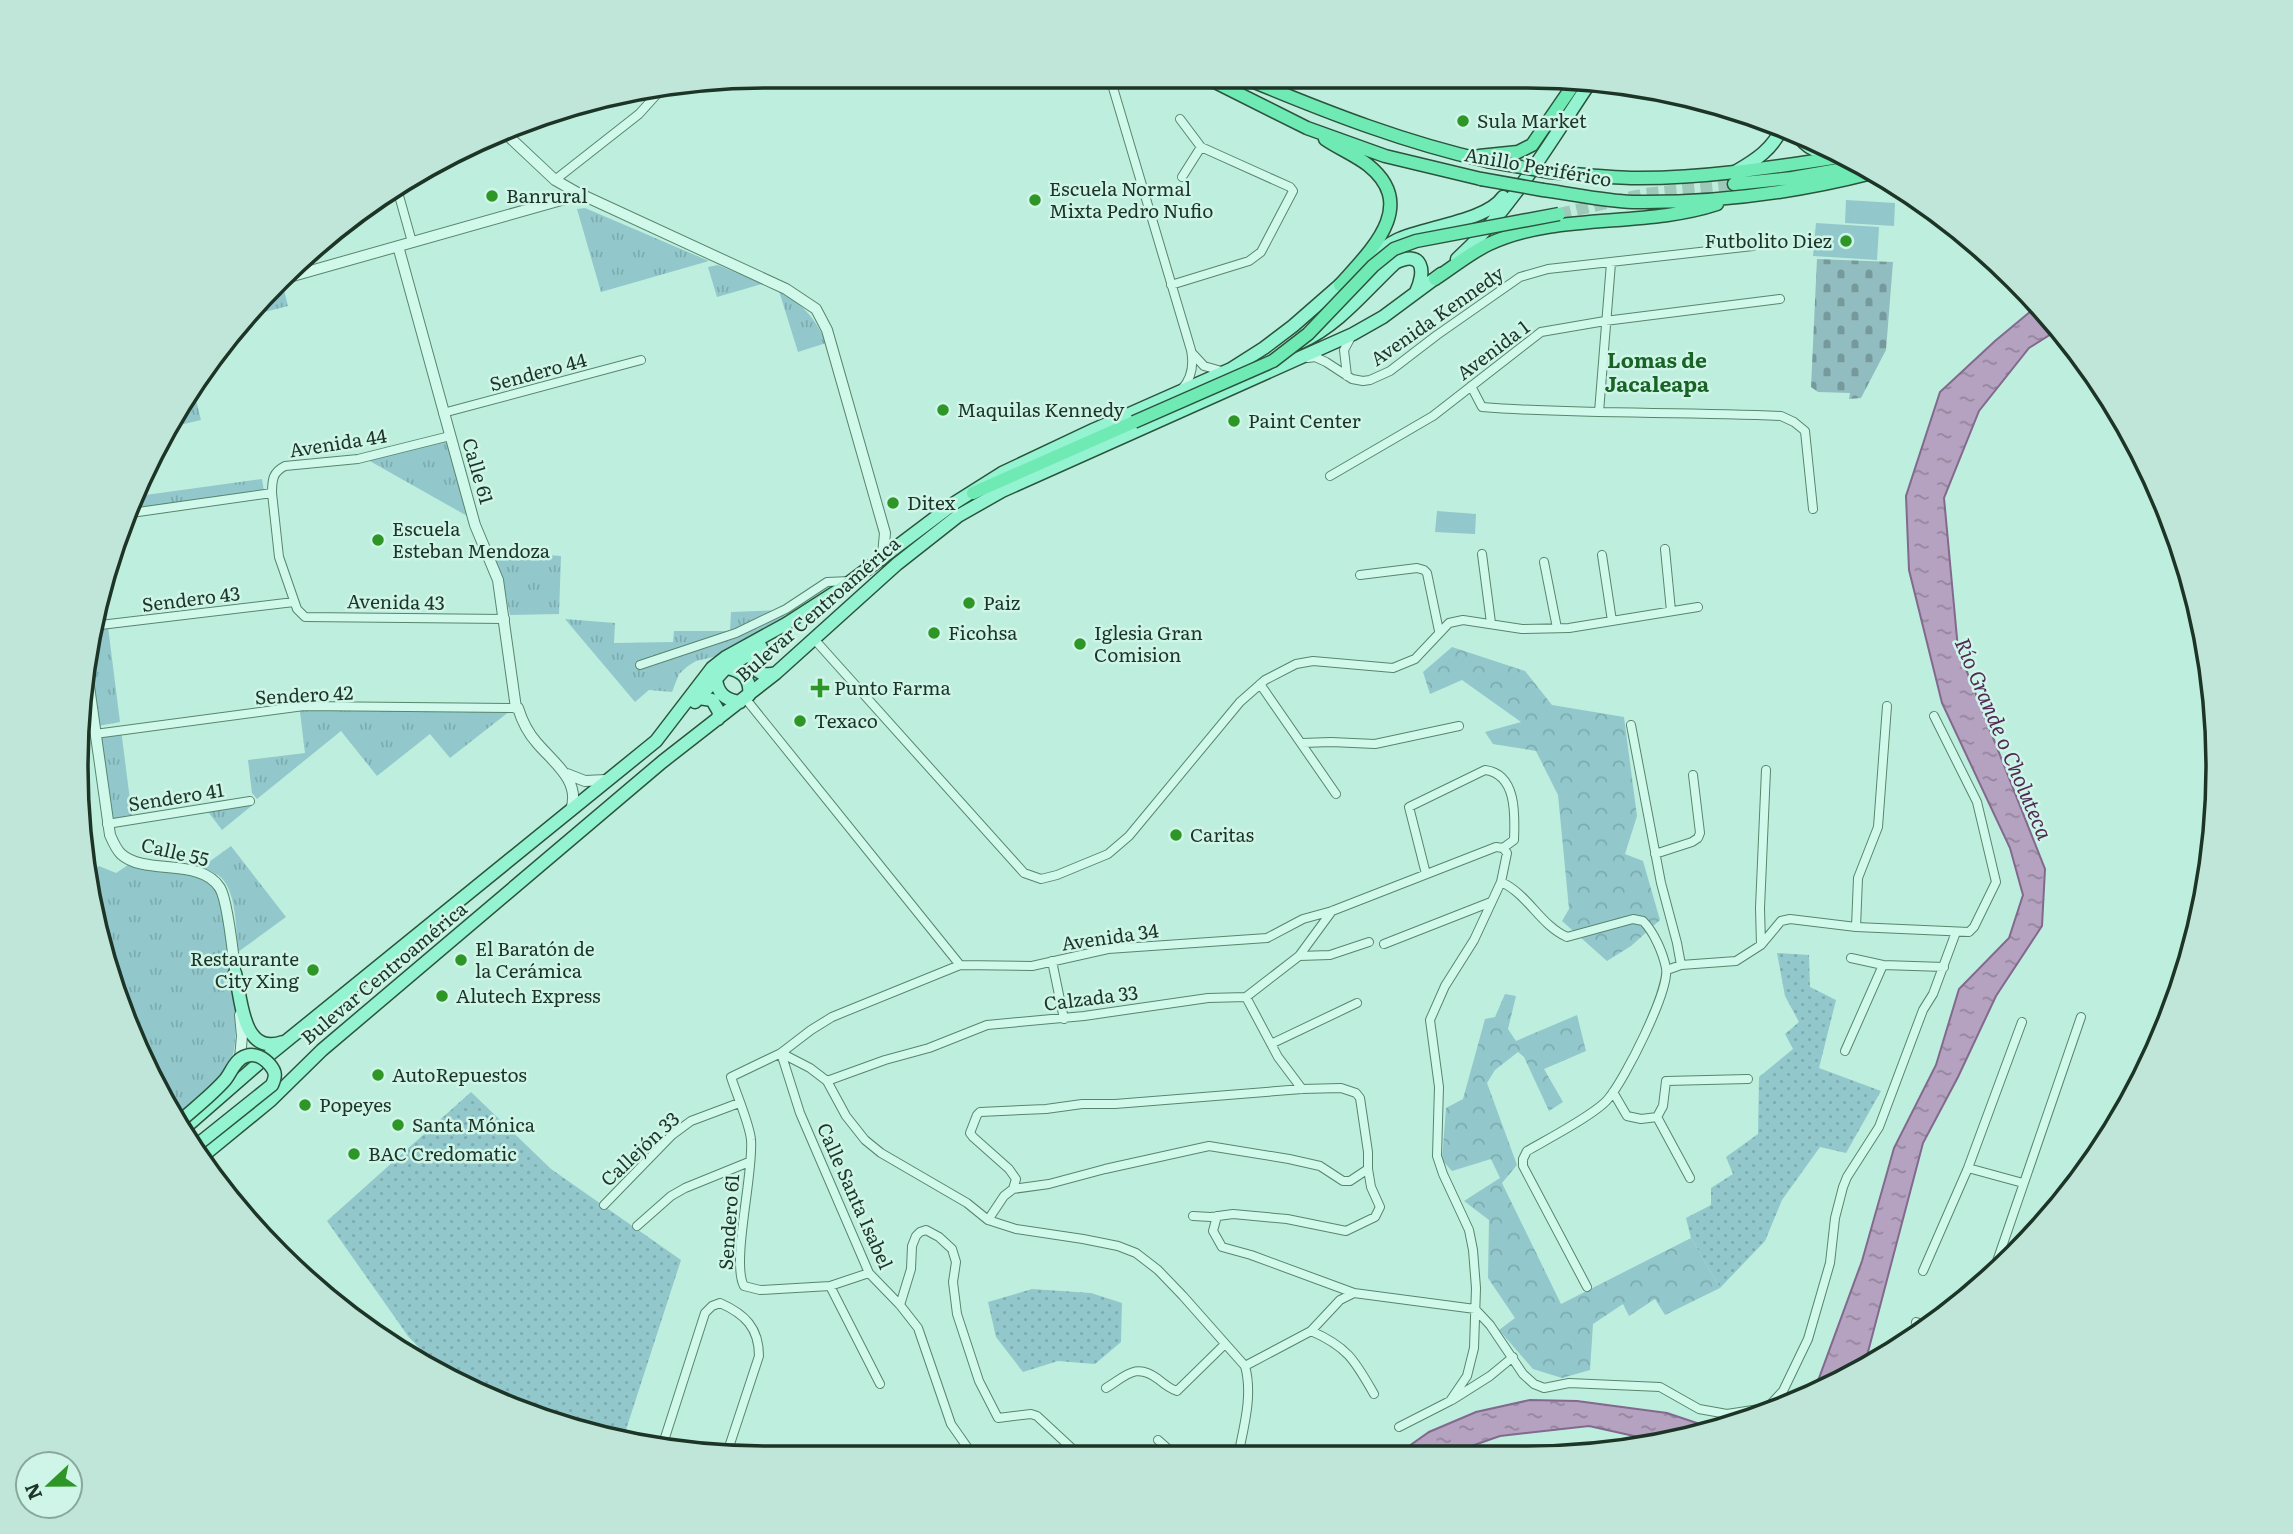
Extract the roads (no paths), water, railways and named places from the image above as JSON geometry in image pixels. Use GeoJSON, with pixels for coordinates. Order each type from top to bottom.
{"type":"FeatureCollection","features":[{"type":"Feature","properties":{"kind":"highway","name":"Anillo Periférico"},"geometry":{"type":"LineString","coordinates":[[1227,88],[1307,128],[1385,156],[1481,179],[1543,190],[1631,202],[1731,199],[1787,191],[1860,176]]}},
{"type":"Feature","properties":{"kind":"highway","name":"Anillo Periférico"},"geometry":{"type":"LineString","coordinates":[[1269,88],[1327,112],[1412,141],[1487,162],[1550,172],[1632,178],[1735,178],[1829,159]]}},
{"type":"Feature","properties":{"kind":"highway"},"geometry":{"type":"LineString","coordinates":[[1467,157],[1510,154],[1532,145],[1570,89]]}},
{"type":"Feature","properties":{"kind":"highway"},"geometry":{"type":"LineString","coordinates":[[1307,128],[1366,163],[1378,175],[1390,202],[1390,217],[1384,232],[1340,285]]}},
{"type":"Feature","properties":{"kind":"highway"},"geometry":{"type":"LineString","coordinates":[[1735,178],[1791,178],[1846,168]]}},
{"type":"Feature","properties":{"kind":"highway"},"geometry":{"type":"LineString","coordinates":[[1435,279],[1488,244],[1514,235],[1559,226],[1680,213],[1731,199]]}},
{"type":"Feature","properties":{"kind":"highway"},"geometry":{"type":"LineString","coordinates":[[973,493],[1273,361],[1308,334],[1366,273],[1394,249],[1416,241],[1559,214]]}},
{"type":"Feature","properties":{"kind":"main road","name":"Bulevar Centroamérica"},"geometry":{"type":"LineString","coordinates":[[189,1124],[303,1027],[656,741],[712,668],[796,618],[956,502],[1002,473],[1228,370],[1293,326],[1393,242],[1483,212],[1499,203],[1576,90]]}},
{"type":"Feature","properties":{"kind":"main road","name":"Bulevar Centroamérica"},"geometry":{"type":"LineString","coordinates":[[207,1152],[271,1100],[322,1050],[662,762],[776,673],[897,564],[969,510],[1013,486],[1353,334],[1383,317],[1435,279],[1474,244],[1505,205],[1585,90]]}},
{"type":"Feature","properties":{"kind":"main road"},"geometry":{"type":"LineString","coordinates":[[1735,178],[1772,145],[1777,136]]}},
{"type":"Feature","properties":{"kind":"main road"},"geometry":{"type":"LineString","coordinates":[[1228,370],[1257,361],[1315,336],[1342,316],[1388,269],[1405,258],[1411,258],[1420,264],[1423,273],[1415,293]]}},
{"type":"Feature","properties":{"kind":"main road"},"geometry":{"type":"LineString","coordinates":[[656,741],[673,729],[726,668],[847,591],[892,549]]}},
{"type":"Feature","properties":{"kind":"main road"},"geometry":{"type":"LineString","coordinates":[[761,647],[754,654],[753,664],[758,672],[767,676],[776,673]]}},
{"type":"Feature","properties":{"kind":"main road"},"geometry":{"type":"LineString","coordinates":[[716,678],[716,686],[725,698],[745,698],[750,687],[747,679],[734,669],[726,668]]}},
{"type":"Feature","properties":{"kind":"main road"},"geometry":{"type":"LineString","coordinates":[[699,698],[712,700],[719,712],[718,719]]}},
{"type":"Feature","properties":{"kind":"main road"},"geometry":{"type":"LineString","coordinates":[[235,973],[247,1025],[256,1041],[270,1046],[282,1042],[303,1027]]}},
{"type":"Feature","properties":{"kind":"main road"},"geometry":{"type":"LineString","coordinates":[[185,1117],[224,1081],[240,1058],[247,1055],[257,1056],[268,1062],[274,1070],[276,1076],[272,1084],[200,1142]]}},
{"type":"Feature","properties":{"kind":"street"},"geometry":{"type":"LineString","coordinates":[[1114,88],[1191,351],[1190,376],[1180,391]]}},
{"type":"Feature","properties":{"kind":"street"},"geometry":{"type":"LineString","coordinates":[[555,180],[639,114],[654,97]]}},
{"type":"Feature","properties":{"kind":"street"},"geometry":{"type":"LineString","coordinates":[[1171,285],[1249,261],[1262,252],[1293,191],[1290,187],[1201,147],[1180,119]]}},
{"type":"Feature","properties":{"kind":"street"},"geometry":{"type":"LineString","coordinates":[[510,138],[555,180],[576,192],[786,289],[816,309],[828,330],[885,533],[892,549]]}},
{"type":"Feature","properties":{"kind":"street"},"geometry":{"type":"LineString","coordinates":[[1182,177],[1201,147]]}},
{"type":"Feature","properties":{"kind":"street"},"geometry":{"type":"LineString","coordinates":[[301,274],[572,197],[576,192]]}},
{"type":"Feature","properties":{"kind":"street"},"geometry":{"type":"LineString","coordinates":[[399,196],[412,242]]}},
{"type":"Feature","properties":{"kind":"street","name":"Calle 61"},"geometry":{"type":"LineString","coordinates":[[398,246],[475,525],[498,580],[516,708],[532,737],[563,772],[573,790],[575,801],[571,810]]}},
{"type":"Feature","properties":{"kind":"street","name":"Avenida Kennedy"},"geometry":{"type":"LineString","coordinates":[[1353,334],[1344,350],[1347,376],[1363,381],[1390,371],[1520,277],[1548,269],[1753,246]]}},
{"type":"Feature","properties":{"kind":"street"},"geometry":{"type":"LineString","coordinates":[[1599,412],[1611,263]]}},
{"type":"Feature","properties":{"kind":"street","name":"Avenida 1"},"geometry":{"type":"LineString","coordinates":[[1330,476],[1433,416],[1541,332],[1605,321],[1780,299]]}},
{"type":"Feature","properties":{"kind":"street"},"geometry":{"type":"LineString","coordinates":[[1191,351],[1204,366],[1228,370]]}},
{"type":"Feature","properties":{"kind":"street"},"geometry":{"type":"LineString","coordinates":[[1297,359],[1315,357],[1347,376]]}},
{"type":"Feature","properties":{"kind":"street","name":"Sendero 44"},"geometry":{"type":"LineString","coordinates":[[443,414],[640,360]]}},
{"type":"Feature","properties":{"kind":"street"},"geometry":{"type":"LineString","coordinates":[[1471,386],[1482,407],[1538,411],[1781,416],[1805,431],[1813,509]]}},
{"type":"Feature","properties":{"kind":"street","name":"Avenida 44"},"geometry":{"type":"LineString","coordinates":[[272,493],[272,479],[277,470],[285,466],[358,459],[450,436]]}},
{"type":"Feature","properties":{"kind":"street"},"geometry":{"type":"LineString","coordinates":[[137,512],[272,493],[279,557],[294,602]]}},
{"type":"Feature","properties":{"kind":"street"},"geometry":{"type":"LineString","coordinates":[[885,533],[892,549]]}},
{"type":"Feature","properties":{"kind":"street"},"geometry":{"type":"LineString","coordinates":[[1665,549],[1671,611]]}},
{"type":"Feature","properties":{"kind":"street"},"geometry":{"type":"LineString","coordinates":[[1482,554],[1491,623]]}},
{"type":"Feature","properties":{"kind":"street"},"geometry":{"type":"LineString","coordinates":[[1602,555],[1612,621]]}},
{"type":"Feature","properties":{"kind":"street"},"geometry":{"type":"LineString","coordinates":[[1544,562],[1557,628]]}},
{"type":"Feature","properties":{"kind":"street"},"geometry":{"type":"LineString","coordinates":[[1360,575],[1417,568],[1424,570],[1427,573],[1439,631]]}},
{"type":"Feature","properties":{"kind":"street"},"geometry":{"type":"LineString","coordinates":[[640,665],[736,633],[786,609],[827,582],[850,581]]}},
{"type":"Feature","properties":{"kind":"street","name":"Avenida 43"},"geometry":{"type":"LineString","coordinates":[[294,602],[297,610],[305,617],[505,619]]}},
{"type":"Feature","properties":{"kind":"street","name":"Sendero 43"},"geometry":{"type":"LineString","coordinates":[[103,625],[294,602]]}},
{"type":"Feature","properties":{"kind":"street"},"geometry":{"type":"LineString","coordinates":[[814,639],[1024,873],[1041,879],[1084,866],[1108,855],[1129,836],[1240,702],[1261,684],[1296,663],[1313,661],[1393,668],[1415,659],[1439,631],[1449,623],[1462,620],[1522,629],[1557,628],[1698,607]]}},
{"type":"Feature","properties":{"kind":"street"},"geometry":{"type":"LineString","coordinates":[[1261,684],[1336,794]]}},
{"type":"Feature","properties":{"kind":"street"},"geometry":{"type":"LineString","coordinates":[[745,698],[960,965]]}},
{"type":"Feature","properties":{"kind":"street","name":"Calle 55"},"geometry":{"type":"LineString","coordinates":[[91,705],[107,824],[115,847],[128,859],[204,874],[215,881],[224,896],[242,1036],[240,1058]]}},
{"type":"Feature","properties":{"kind":"street","name":"Sendero 42"},"geometry":{"type":"LineString","coordinates":[[94,734],[304,706],[516,708]]}},
{"type":"Feature","properties":{"kind":"street"},"geometry":{"type":"LineString","coordinates":[[1856,928],[1858,878],[1878,827],[1887,706]]}},
{"type":"Feature","properties":{"kind":"street"},"geometry":{"type":"LineString","coordinates":[[1667,970],[1681,965],[1736,961],[1761,945],[1781,921],[1790,919],[1856,928],[1969,932],[1996,882],[1976,802],[1934,716]]}},
{"type":"Feature","properties":{"kind":"street"},"geometry":{"type":"LineString","coordinates":[[1631,725],[1661,883],[1678,943],[1681,965]]}},
{"type":"Feature","properties":{"kind":"street"},"geometry":{"type":"LineString","coordinates":[[1302,743],[1375,744],[1458,726]]}},
{"type":"Feature","properties":{"kind":"street"},"geometry":{"type":"LineString","coordinates":[[1426,874],[1409,807],[1485,770],[1494,771],[1512,796],[1515,811],[1514,840],[1503,848],[1507,853],[1501,882],[1474,940],[1445,986],[1430,1020],[1439,1087],[1437,1156],[1469,1230],[1475,1268],[1474,1348],[1466,1376],[1450,1401]]}},
{"type":"Feature","properties":{"kind":"street"},"geometry":{"type":"LineString","coordinates":[[1761,945],[1766,771]]}},
{"type":"Feature","properties":{"kind":"street"},"geometry":{"type":"LineString","coordinates":[[563,772],[585,781],[609,780]]}},
{"type":"Feature","properties":{"kind":"street"},"geometry":{"type":"LineString","coordinates":[[1655,854],[1698,838],[1700,833],[1693,775]]}},
{"type":"Feature","properties":{"kind":"street","name":"Sendero 41"},"geometry":{"type":"LineString","coordinates":[[107,824],[250,801]]}},
{"type":"Feature","properties":{"kind":"street","name":"Avenida 34"},"geometry":{"type":"LineString","coordinates":[[731,1077],[781,1053],[832,1017],[960,965],[1032,966],[1108,949],[1267,938],[1303,919],[1332,911],[1496,848],[1503,848]]}},
{"type":"Feature","properties":{"kind":"street"},"geometry":{"type":"LineString","coordinates":[[1501,882],[1521,895],[1530,908],[1555,932],[1567,937],[1633,919],[1643,921],[1651,929],[1667,970],[1661,998],[1638,1048],[1608,1100],[1527,1151],[1522,1159],[1523,1166],[1587,1287]]}},
{"type":"Feature","properties":{"kind":"street"},"geometry":{"type":"LineString","coordinates":[[1384,944],[1491,902]]}},
{"type":"Feature","properties":{"kind":"street"},"geometry":{"type":"LineString","coordinates":[[1302,1089],[1271,1044],[1246,998],[1299,956],[1332,911]]}},
{"type":"Feature","properties":{"kind":"street"},"geometry":{"type":"LineString","coordinates":[[1777,1398],[1808,1339],[1830,1263],[1836,1218],[1847,1177],[1879,1127],[1956,932]]}},
{"type":"Feature","properties":{"kind":"street"},"geometry":{"type":"LineString","coordinates":[[1299,956],[1330,955],[1368,942]]}},
{"type":"Feature","properties":{"kind":"street"},"geometry":{"type":"LineString","coordinates":[[1851,958],[1883,965],[1944,967]]}},
{"type":"Feature","properties":{"kind":"street"},"geometry":{"type":"LineString","coordinates":[[1052,961],[1063,1019]]}},
{"type":"Feature","properties":{"kind":"street"},"geometry":{"type":"LineString","coordinates":[[1846,1051],[1883,965]]}},
{"type":"Feature","properties":{"kind":"street","name":"Calzada 33"},"geometry":{"type":"LineString","coordinates":[[827,1081],[884,1060],[929,1048],[987,1025],[1063,1019],[1208,998],[1246,998]]}},
{"type":"Feature","properties":{"kind":"street"},"geometry":{"type":"LineString","coordinates":[[1271,1044],[1357,1003]]}},
{"type":"Feature","properties":{"kind":"street"},"geometry":{"type":"LineString","coordinates":[[2000,1253],[2081,1017]]}},
{"type":"Feature","properties":{"kind":"street"},"geometry":{"type":"LineString","coordinates":[[1923,1271],[1968,1168],[2022,1022]]}},
{"type":"Feature","properties":{"kind":"street"},"geometry":{"type":"LineString","coordinates":[[242,1036],[257,1056]]}},
{"type":"Feature","properties":{"kind":"street"},"geometry":{"type":"LineString","coordinates":[[781,1053],[810,1068],[827,1081],[846,1116],[864,1140],[881,1153],[967,1203],[988,1220],[1016,1229],[1118,1247],[1136,1253],[1158,1270],[1245,1366],[1248,1376],[1248,1410],[1240,1446]]}},
{"type":"Feature","properties":{"kind":"street","name":"Calle Santa Isabel"},"geometry":{"type":"LineString","coordinates":[[781,1053],[800,1113],[869,1273],[918,1328],[950,1424],[966,1446]]}},
{"type":"Feature","properties":{"kind":"street","name":"Sendero 61"},"geometry":{"type":"LineString","coordinates":[[731,1077],[751,1139],[740,1279],[744,1286],[760,1290],[830,1286],[869,1273]]}},
{"type":"Feature","properties":{"kind":"street"},"geometry":{"type":"LineString","coordinates":[[1657,1117],[1663,1106],[1667,1081],[1748,1079]]}},
{"type":"Feature","properties":{"kind":"street"},"geometry":{"type":"LineString","coordinates":[[1013,1189],[1016,1179],[1009,1169],[970,1133],[980,1112],[1302,1089],[1341,1088],[1356,1093],[1360,1098],[1371,1188],[1380,1207],[1375,1217],[1346,1231],[1287,1219],[1233,1214],[1193,1216]]}},
{"type":"Feature","properties":{"kind":"street"},"geometry":{"type":"LineString","coordinates":[[1613,1092],[1627,1116],[1641,1119],[1657,1117]]}},
{"type":"Feature","properties":{"kind":"street","name":"Callejón 33"},"geometry":{"type":"LineString","coordinates":[[604,1205],[672,1135],[691,1121],[739,1103]]}},
{"type":"Feature","properties":{"kind":"street"},"geometry":{"type":"LineString","coordinates":[[1657,1117],[1690,1178]]}},
{"type":"Feature","properties":{"kind":"street"},"geometry":{"type":"LineString","coordinates":[[988,1220],[1004,1196],[1013,1189],[1049,1184],[1209,1146],[1320,1166],[1343,1181],[1350,1181],[1368,1169]]}},
{"type":"Feature","properties":{"kind":"street"},"geometry":{"type":"LineString","coordinates":[[637,1226],[678,1192],[749,1162]]}},
{"type":"Feature","properties":{"kind":"street"},"geometry":{"type":"LineString","coordinates":[[1968,1168],[2023,1183]]}},
{"type":"Feature","properties":{"kind":"street"},"geometry":{"type":"LineString","coordinates":[[1217,1216],[1213,1231],[1222,1247],[1354,1293],[1475,1309],[1490,1325],[1523,1374],[1534,1384],[1544,1388],[1569,1383],[1660,1387],[1699,1409],[1734,1413]]}},
{"type":"Feature","properties":{"kind":"street"},"geometry":{"type":"LineString","coordinates":[[900,1305],[911,1269],[912,1246],[916,1236],[926,1230],[952,1248],[956,1262],[953,1282],[957,1314],[979,1381],[998,1418],[1031,1413],[1043,1419],[1070,1446]]}},
{"type":"Feature","properties":{"kind":"street"},"geometry":{"type":"LineString","coordinates":[[830,1286],[880,1384]]}},
{"type":"Feature","properties":{"kind":"street"},"geometry":{"type":"LineString","coordinates":[[1245,1366],[1311,1331],[1340,1300],[1354,1293]]}},
{"type":"Feature","properties":{"kind":"street"},"geometry":{"type":"LineString","coordinates":[[664,1438],[705,1313],[720,1303],[745,1319],[760,1341],[759,1356],[730,1445]]}},
{"type":"Feature","properties":{"kind":"street"},"geometry":{"type":"LineString","coordinates":[[1311,1331],[1347,1352],[1356,1361],[1374,1394]]}},
{"type":"Feature","properties":{"kind":"street"},"geometry":{"type":"LineString","coordinates":[[1106,1388],[1133,1371],[1147,1371],[1177,1391],[1225,1344]]}},
{"type":"Feature","properties":{"kind":"street"},"geometry":{"type":"LineString","coordinates":[[1399,1427],[1450,1401],[1490,1376],[1513,1357]]}},
{"type":"Feature","properties":{"kind":"street"},"geometry":{"type":"LineString","coordinates":[[1158,1440],[1165,1446]]}},
{"type":"Feature","properties":{"kind":"water"},"geometry":{"type":"Polygon","coordinates":[[[2030,312],[2050,335],[2029,348],[1979,411],[1944,498],[1958,649],[2045,869],[2042,926],[1996,996],[1923,1143],[1867,1354],[1818,1380],[1862,1261],[1894,1148],[1936,1065],[1959,989],[2009,938],[2023,895],[2010,848],[1942,703],[1909,570],[1906,496],[1940,392],[2030,312]]]}},
{"type":"Feature","properties":{"kind":"water"},"geometry":{"type":"Polygon","coordinates":[[[1530,1400],[1577,1401],[1667,1413],[1699,1424],[1638,1437],[1589,1426],[1500,1436],[1471,1446],[1409,1446],[1429,1432],[1476,1412],[1530,1400]]]}},
{"type":"Feature","properties":{"kind":"tunnel"},"geometry":{"type":"LineString","coordinates":[[1559,214],[1645,194],[1734,184]]}},
{"type":"Feature","properties":{"kind":"place","name":"Sula Market"},"geometry":{"type":"Point","coordinates":[1463,121]}},
{"type":"Feature","properties":{"kind":"place","name":"Banrural"},"geometry":{"type":"Point","coordinates":[492,196]}},
{"type":"Feature","properties":{"kind":"place","name":"Escuela Normal Mixta Pedro Nufio"},"geometry":{"type":"Point","coordinates":[1035,200]}},
{"type":"Feature","properties":{"kind":"place","name":"Futbolito Diez"},"geometry":{"type":"Point","coordinates":[1846,241]}},
{"type":"Feature","properties":{"kind":"place","name":"Maquilas Kennedy"},"geometry":{"type":"Point","coordinates":[943,410]}},
{"type":"Feature","properties":{"kind":"place","name":"Paint Center"},"geometry":{"type":"Point","coordinates":[1234,421]}},
{"type":"Feature","properties":{"kind":"place","name":"Ditex"},"geometry":{"type":"Point","coordinates":[893,503]}},
{"type":"Feature","properties":{"kind":"place","name":"Escuela Esteban Mendoza"},"geometry":{"type":"Point","coordinates":[378,540]}},
{"type":"Feature","properties":{"kind":"place","name":"Paiz"},"geometry":{"type":"Point","coordinates":[969,603]}},
{"type":"Feature","properties":{"kind":"place","name":"Ficohsa"},"geometry":{"type":"Point","coordinates":[934,633]}},
{"type":"Feature","properties":{"kind":"place","name":"Iglesia Gran Comision"},"geometry":{"type":"Point","coordinates":[1080,644]}},
{"type":"Feature","properties":{"kind":"place","name":"Punto Farma"},"geometry":{"type":"Point","coordinates":[820,688]}},
{"type":"Feature","properties":{"kind":"place","name":"Texaco"},"geometry":{"type":"Point","coordinates":[800,721]}},
{"type":"Feature","properties":{"kind":"place","name":"Caritas"},"geometry":{"type":"Point","coordinates":[1176,835]}},
{"type":"Feature","properties":{"kind":"place","name":"El Baratón de la Cerámica"},"geometry":{"type":"Point","coordinates":[461,960]}},
{"type":"Feature","properties":{"kind":"place","name":"Restaurante City Xing"},"geometry":{"type":"Point","coordinates":[313,970]}},
{"type":"Feature","properties":{"kind":"place","name":"Alutech Express"},"geometry":{"type":"Point","coordinates":[442,996]}},
{"type":"Feature","properties":{"kind":"place","name":"AutoRepuestos"},"geometry":{"type":"Point","coordinates":[378,1075]}},
{"type":"Feature","properties":{"kind":"place","name":"Popeyes"},"geometry":{"type":"Point","coordinates":[305,1105]}},
{"type":"Feature","properties":{"kind":"place","name":"Santa Mónica"},"geometry":{"type":"Point","coordinates":[398,1125]}},
{"type":"Feature","properties":{"kind":"place","name":"BAC Credomatic"},"geometry":{"type":"Point","coordinates":[354,1154]}},
{"type":"Feature","properties":{"kind":"district","name":"Lomas de Jacaleapa"},"geometry":{"type":"Point","coordinates":[1657,373]}},
{"type":"Feature","properties":{"kind":"water label","name":"Río Grande o Choluteca"},"geometry":{"type":"Point","coordinates":[2003,739]}}]}
